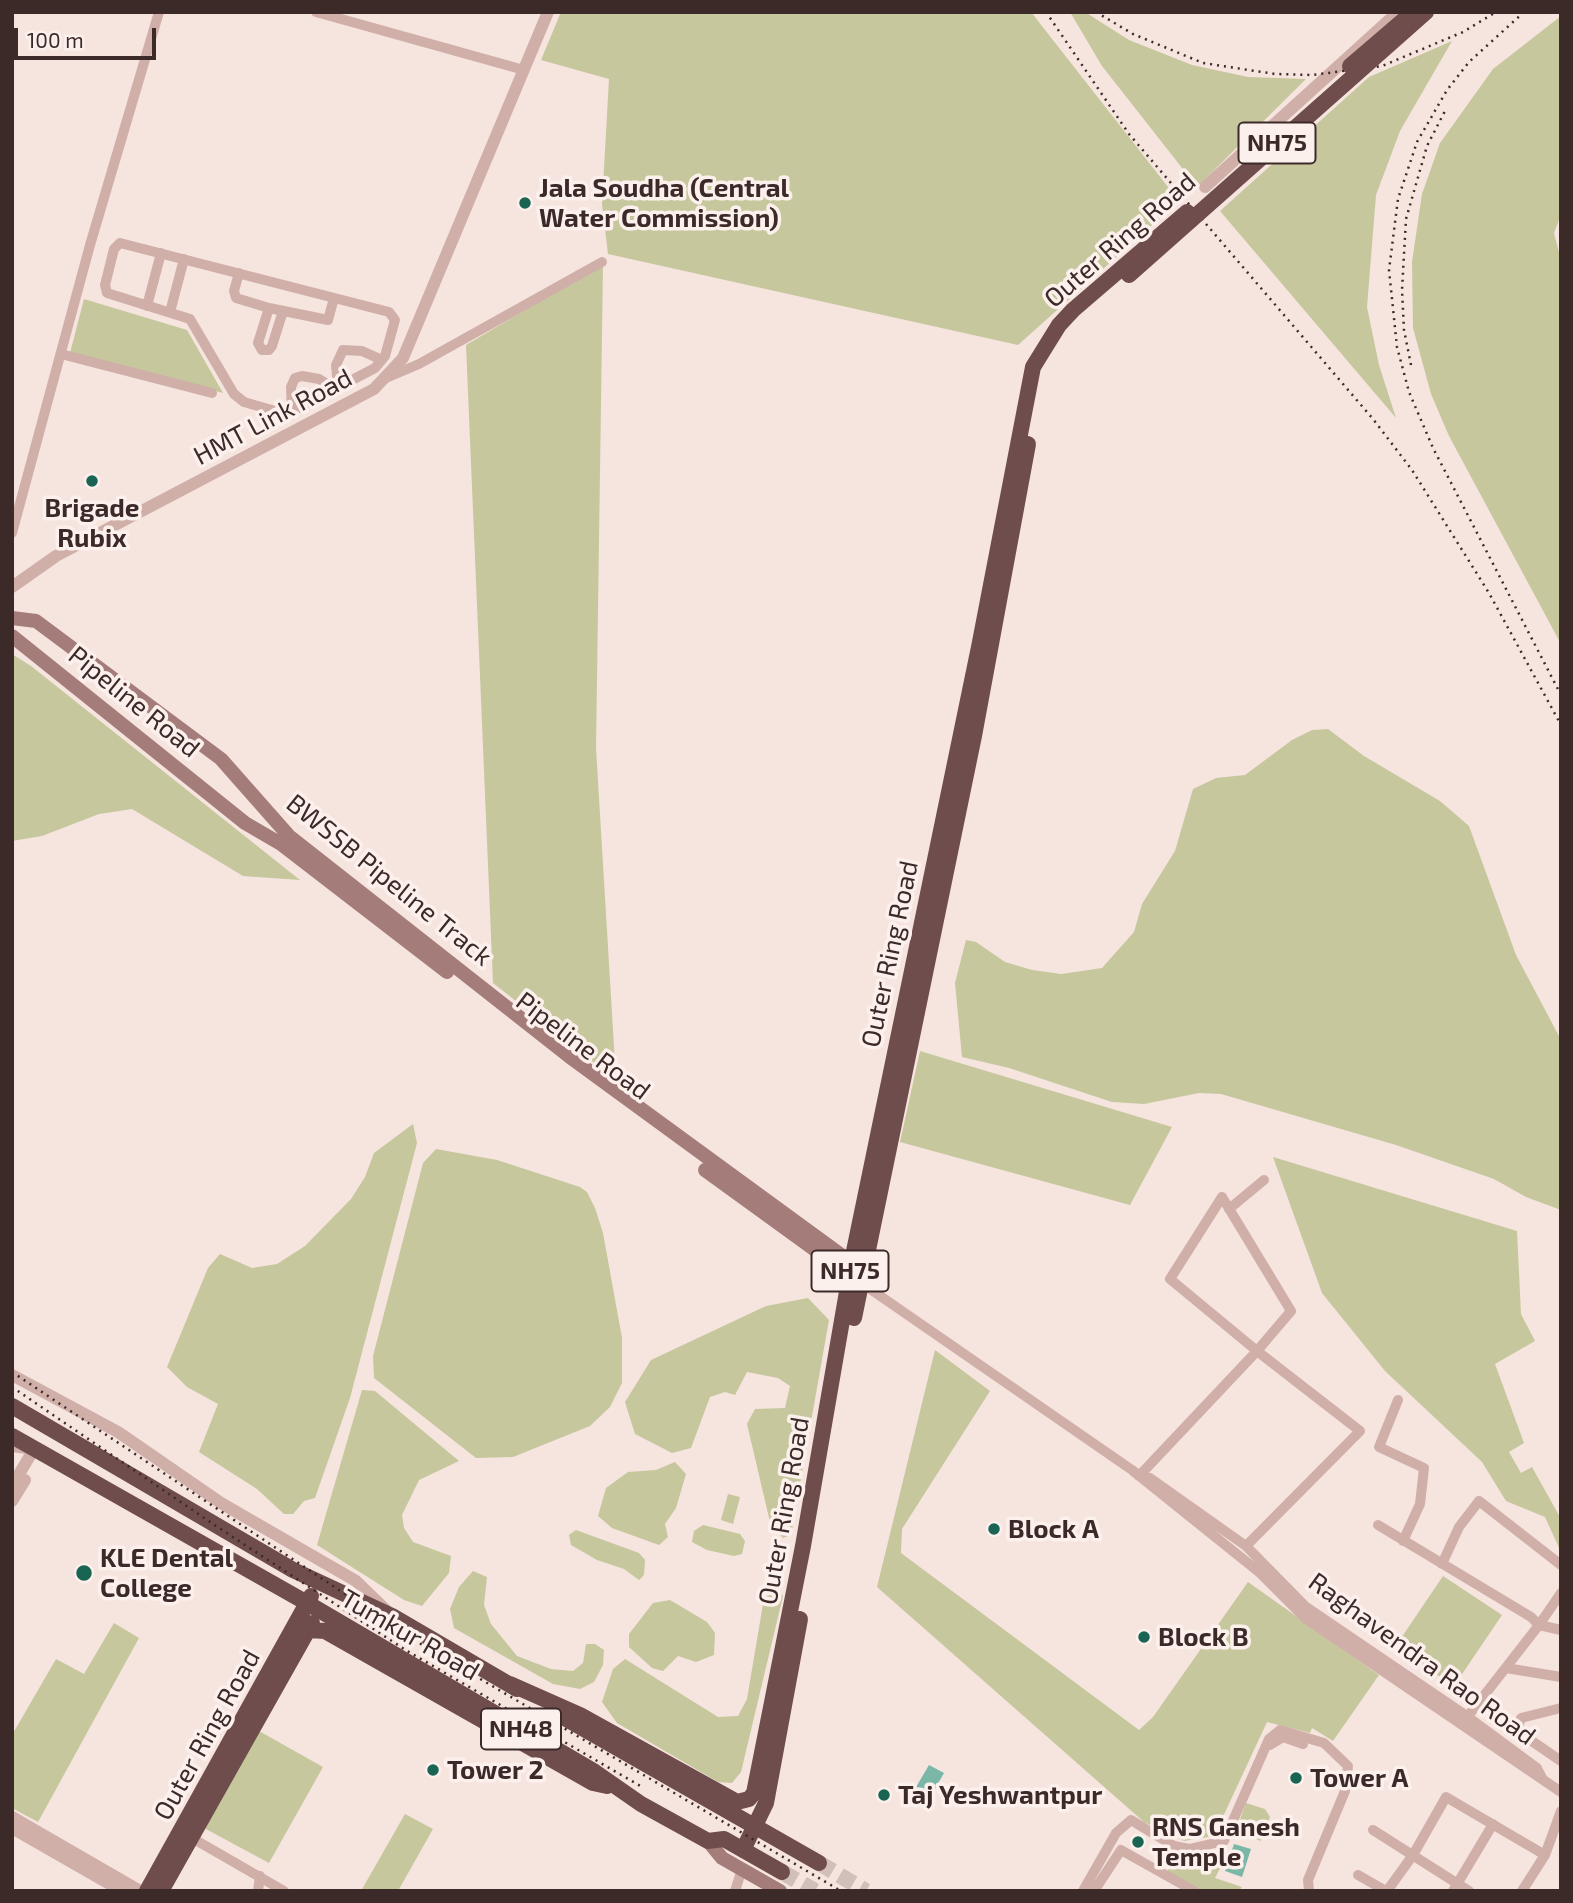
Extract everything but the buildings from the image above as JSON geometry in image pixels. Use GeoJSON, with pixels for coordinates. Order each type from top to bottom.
{"type":"FeatureCollection","features":[{"type":"Feature","properties":{"kind":"highway","name":"Outer Ring Road"},"geometry":{"type":"LineString","coordinates":[[510,1684],[580,1715],[737,1802],[749,1799],[754,1793],[855,1276],[974,736],[1039,379],[1048,352],[1065,330],[1126,272],[1413,12]]}},
{"type":"Feature","properties":{"kind":"highway","name":"Outer Ring Road"},"geometry":{"type":"LineString","coordinates":[[1126,272],[1426,12]]}},
{"type":"Feature","properties":{"kind":"highway","name":"Outer Ring Road"},"geometry":{"type":"LineString","coordinates":[[743,1850],[766,1803],[855,1276]]}},
{"type":"Feature","properties":{"kind":"highway","name":"Tumkur Road"},"geometry":{"type":"LineString","coordinates":[[12,1406],[325,1586],[392,1616],[820,1863]]}},
{"type":"Feature","properties":{"kind":"highway","name":"Tumkur Road"},"geometry":{"type":"LineString","coordinates":[[12,1436],[313,1607],[708,1841],[724,1839],[782,1872]]}},
{"type":"Feature","properties":{"kind":"highway"},"geometry":{"type":"LineString","coordinates":[[313,1607],[325,1586]]}},
{"type":"Feature","properties":{"kind":"highway","name":"Outer Ring Road"},"geometry":{"type":"LineString","coordinates":[[161,1891],[307,1630],[313,1607]]}},
{"type":"Feature","properties":{"kind":"highway","name":"Outer Ring Road"},"geometry":{"type":"LineString","coordinates":[[147,1891],[313,1607]]}},
{"type":"Feature","properties":{"kind":"highway"},"geometry":{"type":"LineString","coordinates":[[356,1633],[372,1608]]}},
{"type":"Feature","properties":{"kind":"highway"},"geometry":{"type":"LineString","coordinates":[[307,1630],[325,1631],[593,1783],[614,1787]]}},
{"type":"Feature","properties":{"kind":"main road","name":"BWSSB Pipeline Track"},"geometry":{"type":"LineString","coordinates":[[12,618],[36,621],[221,759],[289,836],[570,1057]]}},
{"type":"Feature","properties":{"kind":"main road","name":"Pipeline Road"},"geometry":{"type":"LineString","coordinates":[[12,636],[244,823],[281,844],[562,1062],[812,1240],[841,1255],[855,1276]]}},
{"type":"Feature","properties":{"kind":"main road","name":"Pipeline Road"},"geometry":{"type":"LineString","coordinates":[[570,1057],[812,1240]]}},
{"type":"Feature","properties":{"kind":"main road"},"geometry":{"type":"LineString","coordinates":[[708,1841],[722,1858],[780,1891]]}},
{"type":"Feature","properties":{"kind":"street"},"geometry":{"type":"LineString","coordinates":[[12,533],[159,12]]}},
{"type":"Feature","properties":{"kind":"street"},"geometry":{"type":"LineString","coordinates":[[316,12],[524,70]]}},
{"type":"Feature","properties":{"kind":"street","name":"HMT Link Road"},"geometry":{"type":"LineString","coordinates":[[12,587],[56,556],[372,391],[403,358],[548,12]]}},
{"type":"Feature","properties":{"kind":"street"},"geometry":{"type":"LineString","coordinates":[[1205,187],[1398,12]]}},
{"type":"Feature","properties":{"kind":"street"},"geometry":{"type":"LineString","coordinates":[[125,244],[184,259],[392,314],[395,320],[382,360],[375,368],[292,412],[282,412],[238,399],[194,323],[170,312],[111,296],[104,289],[114,249],[125,244]]}},
{"type":"Feature","properties":{"kind":"street"},"geometry":{"type":"LineString","coordinates":[[147,306],[161,253]]}},
{"type":"Feature","properties":{"kind":"street"},"geometry":{"type":"LineString","coordinates":[[170,312],[184,259]]}},
{"type":"Feature","properties":{"kind":"street"},"geometry":{"type":"LineString","coordinates":[[382,380],[419,363],[602,262]]}},
{"type":"Feature","properties":{"kind":"street"},"geometry":{"type":"LineString","coordinates":[[239,273],[234,291],[236,298],[269,308],[328,320],[334,298]]}},
{"type":"Feature","properties":{"kind":"street"},"geometry":{"type":"LineString","coordinates":[[269,308],[258,343],[262,350],[269,350],[272,346],[283,311]]}},
{"type":"Feature","properties":{"kind":"street"},"geometry":{"type":"LineString","coordinates":[[336,388],[336,365],[344,350],[362,351],[382,360]]}},
{"type":"Feature","properties":{"kind":"street"},"geometry":{"type":"LineString","coordinates":[[61,354],[212,393]]}},
{"type":"Feature","properties":{"kind":"street"},"geometry":{"type":"LineString","coordinates":[[292,412],[291,387],[295,378],[302,376],[318,379],[336,388]]}},
{"type":"Feature","properties":{"kind":"street"},"geometry":{"type":"LineString","coordinates":[[318,397],[327,414]]}},
{"type":"Feature","properties":{"kind":"street"},"geometry":{"type":"LineString","coordinates":[[304,405],[313,422]]}},
{"type":"Feature","properties":{"kind":"street"},"geometry":{"type":"LineString","coordinates":[[1229,1209],[1264,1180]]}},
{"type":"Feature","properties":{"kind":"street"},"geometry":{"type":"LineString","coordinates":[[1139,1476],[1257,1351],[1291,1311],[1222,1198],[1170,1279],[1257,1351],[1360,1431],[1246,1546]]}},
{"type":"Feature","properties":{"kind":"street","name":"Raghavendra Rao Road"},"geometry":{"type":"LineString","coordinates":[[855,1276],[1139,1476],[1259,1572],[1304,1618],[1561,1793]]}},
{"type":"Feature","properties":{"kind":"street"},"geometry":{"type":"LineString","coordinates":[[12,1375],[118,1432],[232,1510],[356,1581],[392,1616]]}},
{"type":"Feature","properties":{"kind":"street"},"geometry":{"type":"LineString","coordinates":[[1398,1400],[1379,1447],[1424,1468],[1420,1504],[1403,1541]]}},
{"type":"Feature","properties":{"kind":"street"},"geometry":{"type":"LineString","coordinates":[[12,1446],[38,1451]]}},
{"type":"Feature","properties":{"kind":"street"},"geometry":{"type":"LineString","coordinates":[[12,1486],[38,1451]]}},
{"type":"Feature","properties":{"kind":"street"},"geometry":{"type":"LineString","coordinates":[[12,1501],[38,1451]]}},
{"type":"Feature","properties":{"kind":"street","name":"Raghavendra Rao Road"},"geometry":{"type":"LineString","coordinates":[[1139,1476],[1152,1478],[1246,1546],[1306,1607],[1468,1717],[1537,1768],[1543,1781]]}},
{"type":"Feature","properties":{"kind":"street"},"geometry":{"type":"LineString","coordinates":[[1442,1564],[1458,1527],[1479,1501],[1561,1565]]}},
{"type":"Feature","properties":{"kind":"street"},"geometry":{"type":"LineString","coordinates":[[1378,1525],[1531,1617],[1539,1625],[1561,1630]]}},
{"type":"Feature","properties":{"kind":"street"},"geometry":{"type":"LineString","coordinates":[[1460,1725],[1539,1625],[1561,1592]]}},
{"type":"Feature","properties":{"kind":"street"},"geometry":{"type":"LineString","coordinates":[[1506,1668],[1561,1677]]}},
{"type":"Feature","properties":{"kind":"street"},"geometry":{"type":"LineString","coordinates":[[1561,1708],[1521,1718],[1519,1724],[1520,1732],[1561,1761]]}},
{"type":"Feature","properties":{"kind":"street"},"geometry":{"type":"LineString","coordinates":[[1094,1891],[1122,1825],[1131,1821],[1174,1846],[1189,1849],[1224,1841],[1269,1739],[1280,1730],[1293,1731],[1324,1743],[1348,1766],[1345,1791],[1308,1880],[1309,1891]]}},
{"type":"Feature","properties":{"kind":"street"},"geometry":{"type":"LineString","coordinates":[[1264,1750],[1283,1737],[1303,1744]]}},
{"type":"Feature","properties":{"kind":"street"},"geometry":{"type":"LineString","coordinates":[[1537,1768],[1551,1754]]}},
{"type":"Feature","properties":{"kind":"street"},"geometry":{"type":"LineString","coordinates":[[1358,1875],[1386,1891],[1413,1855],[1446,1797],[1545,1855]]}},
{"type":"Feature","properties":{"kind":"street"},"geometry":{"type":"LineString","coordinates":[[1522,1891],[1545,1855],[1561,1811]]}},
{"type":"Feature","properties":{"kind":"street"},"geometry":{"type":"LineString","coordinates":[[12,1817],[140,1891]]}},
{"type":"Feature","properties":{"kind":"street"},"geometry":{"type":"LineString","coordinates":[[1455,1887],[1493,1824]]}},
{"type":"Feature","properties":{"kind":"street"},"geometry":{"type":"LineString","coordinates":[[12,1828],[122,1891]]}},
{"type":"Feature","properties":{"kind":"street"},"geometry":{"type":"LineString","coordinates":[[1373,1830],[1413,1855],[1455,1887],[1469,1891]]}},
{"type":"Feature","properties":{"kind":"street"},"geometry":{"type":"LineString","coordinates":[[192,1838],[284,1891]]}},
{"type":"Feature","properties":{"kind":"street"},"geometry":{"type":"LineString","coordinates":[[1083,1891],[1111,1853],[1121,1850],[1128,1851],[1194,1891]]}},
{"type":"Feature","properties":{"kind":"street"},"geometry":{"type":"LineString","coordinates":[[735,1891],[745,1871]]}},
{"type":"Feature","properties":{"kind":"street"},"geometry":{"type":"LineString","coordinates":[[742,1891],[745,1871]]}},
{"type":"Feature","properties":{"kind":"street"},"geometry":{"type":"LineString","coordinates":[[258,1891],[260,1876]]}},
{"type":"Feature","properties":{"kind":"green space"},"geometry":{"type":"Polygon","coordinates":[[[561,12],[1031,12],[1179,201],[1018,345],[608,254],[602,204],[609,79],[541,60],[561,12]]]}},
{"type":"Feature","properties":{"kind":"green space"},"geometry":{"type":"Polygon","coordinates":[[[1070,12],[1085,12],[1129,40],[1192,65],[1248,77],[1306,79],[1197,187],[1102,66],[1070,12]]]}},
{"type":"Feature","properties":{"kind":"green space"},"geometry":{"type":"Polygon","coordinates":[[[1561,16],[1561,215],[1554,233],[1561,260],[1561,644],[1449,436],[1431,394],[1413,328],[1412,262],[1422,194],[1440,143],[1493,69],[1561,16]]]}},
{"type":"Feature","properties":{"kind":"green space"},"geometry":{"type":"Polygon","coordinates":[[[1452,41],[1400,131],[1376,195],[1367,307],[1379,365],[1396,418],[1220,211],[1369,77],[1452,41]]]}},
{"type":"Feature","properties":{"kind":"green space"},"geometry":{"type":"Polygon","coordinates":[[[603,264],[596,748],[616,1080],[493,983],[466,345],[603,264]]]}},
{"type":"Feature","properties":{"kind":"green space"},"geometry":{"type":"Polygon","coordinates":[[[84,299],[187,330],[223,393],[70,353],[84,299]]]}},
{"type":"Feature","properties":{"kind":"green space"},"geometry":{"type":"Polygon","coordinates":[[[12,654],[31,666],[300,880],[243,876],[132,809],[99,814],[42,836],[12,841],[12,654]]]}},
{"type":"Feature","properties":{"kind":"green space"},"geometry":{"type":"Polygon","coordinates":[[[1328,729],[1364,756],[1440,801],[1469,826],[1516,955],[1561,1040],[1561,1210],[1526,1197],[1494,1179],[1396,1145],[1221,1094],[1199,1093],[1144,1104],[1112,1102],[1009,1068],[962,1057],[955,983],[966,940],[976,942],[1005,962],[1032,970],[1061,974],[1102,968],[1134,932],[1142,904],[1175,851],[1193,789],[1216,778],[1245,775],[1292,740],[1312,730],[1328,729]]]}},
{"type":"Feature","properties":{"kind":"green space"},"geometry":{"type":"Polygon","coordinates":[[[920,1051],[1172,1127],[1130,1205],[900,1142],[920,1051]]]}},
{"type":"Feature","properties":{"kind":"green space"},"geometry":{"type":"Polygon","coordinates":[[[413,1124],[417,1143],[350,1398],[315,1498],[304,1501],[293,1514],[284,1514],[257,1489],[199,1452],[218,1404],[187,1387],[167,1367],[208,1268],[220,1254],[252,1268],[277,1264],[305,1246],[351,1199],[365,1177],[374,1153],[413,1124]]]}},
{"type":"Feature","properties":{"kind":"green space"},"geometry":{"type":"Polygon","coordinates":[[[436,1149],[497,1160],[580,1187],[587,1192],[595,1208],[603,1233],[622,1338],[622,1383],[610,1407],[590,1426],[513,1457],[476,1458],[374,1378],[373,1356],[423,1163],[436,1149]]]}},
{"type":"Feature","properties":{"kind":"green space"},"geometry":{"type":"Polygon","coordinates":[[[1273,1157],[1517,1231],[1521,1314],[1535,1341],[1495,1364],[1524,1443],[1509,1452],[1521,1473],[1532,1467],[1561,1519],[1561,1552],[1545,1517],[1506,1501],[1482,1462],[1385,1371],[1322,1293],[1273,1157]]]}},
{"type":"Feature","properties":{"kind":"green space"},"geometry":{"type":"Polygon","coordinates":[[[808,1298],[829,1320],[791,1535],[783,1538],[770,1522],[747,1424],[755,1409],[785,1408],[790,1386],[778,1378],[747,1372],[735,1395],[725,1392],[710,1397],[691,1448],[672,1453],[635,1434],[625,1402],[651,1360],[766,1306],[808,1298]]]}},
{"type":"Feature","properties":{"kind":"green space"},"geometry":{"type":"Polygon","coordinates":[[[935,1350],[990,1391],[902,1529],[901,1553],[1139,1730],[1153,1717],[1248,1582],[1379,1675],[1333,1741],[1312,1728],[1310,1733],[1267,1722],[1214,1836],[1184,1841],[1144,1822],[877,1587],[935,1350]]]}},
{"type":"Feature","properties":{"kind":"green space"},"geometry":{"type":"Polygon","coordinates":[[[362,1390],[375,1391],[459,1461],[419,1480],[402,1515],[404,1528],[413,1542],[451,1556],[449,1573],[422,1606],[404,1600],[317,1545],[362,1390]]]}},
{"type":"Feature","properties":{"kind":"green space"},"geometry":{"type":"Polygon","coordinates":[[[675,1462],[686,1474],[676,1508],[665,1524],[668,1537],[659,1545],[612,1528],[598,1516],[606,1488],[628,1472],[656,1470],[675,1462]]]}},
{"type":"Feature","properties":{"kind":"green space"},"geometry":{"type":"Polygon","coordinates":[[[728,1494],[740,1497],[733,1524],[721,1520],[728,1494]]]}},
{"type":"Feature","properties":{"kind":"green space"},"geometry":{"type":"Polygon","coordinates":[[[703,1525],[740,1534],[745,1541],[742,1554],[734,1556],[707,1550],[692,1542],[694,1531],[703,1525]]]}},
{"type":"Feature","properties":{"kind":"green space"},"geometry":{"type":"Polygon","coordinates":[[[576,1530],[639,1553],[645,1560],[644,1575],[639,1580],[624,1569],[597,1560],[571,1545],[569,1535],[576,1530]]]}},
{"type":"Feature","properties":{"kind":"green space"},"geometry":{"type":"Polygon","coordinates":[[[473,1571],[487,1577],[484,1605],[491,1624],[517,1656],[551,1669],[573,1671],[583,1663],[586,1644],[595,1644],[604,1650],[603,1665],[594,1682],[580,1689],[553,1684],[454,1628],[450,1609],[459,1587],[473,1571]]]}},
{"type":"Feature","properties":{"kind":"green space"},"geometry":{"type":"Polygon","coordinates":[[[1443,1576],[1502,1615],[1454,1686],[1395,1647],[1443,1576]]]}},
{"type":"Feature","properties":{"kind":"green space"},"geometry":{"type":"Polygon","coordinates":[[[779,1590],[783,1596],[741,1772],[732,1783],[718,1782],[617,1723],[602,1702],[613,1669],[625,1659],[718,1717],[738,1716],[747,1699],[764,1598],[779,1590]]]}},
{"type":"Feature","properties":{"kind":"green space"},"geometry":{"type":"Polygon","coordinates":[[[670,1600],[707,1622],[715,1633],[714,1655],[696,1662],[678,1656],[663,1671],[652,1668],[629,1647],[629,1634],[653,1603],[670,1600]]]}},
{"type":"Feature","properties":{"kind":"green space"},"geometry":{"type":"Polygon","coordinates":[[[114,1623],[139,1638],[38,1822],[12,1808],[12,1735],[56,1659],[84,1674],[114,1623]]]}},
{"type":"Feature","properties":{"kind":"green space"},"geometry":{"type":"Polygon","coordinates":[[[259,1731],[323,1767],[269,1863],[204,1828],[259,1731]]]}},
{"type":"Feature","properties":{"kind":"green space"},"geometry":{"type":"Polygon","coordinates":[[[1246,1803],[1265,1809],[1270,1817],[1261,1841],[1246,1835],[1248,1828],[1238,1825],[1246,1803]]]}},
{"type":"Feature","properties":{"kind":"green space"},"geometry":{"type":"Polygon","coordinates":[[[405,1814],[433,1829],[398,1891],[361,1891],[405,1814]]]}},
{"type":"Feature","properties":{"kind":"green space"},"geometry":{"type":"Polygon","coordinates":[[[1228,1853],[1215,1878],[1242,1887],[1239,1891],[1200,1891],[1167,1872],[1176,1854],[1228,1853]]]}},
{"type":"Feature","properties":{"kind":"water"},"geometry":{"type":"Polygon","coordinates":[[[929,1765],[944,1773],[924,1808],[909,1799],[929,1765]]]}},
{"type":"Feature","properties":{"kind":"water"},"geometry":{"type":"Polygon","coordinates":[[[1234,1844],[1251,1849],[1242,1877],[1225,1871],[1234,1844]]]}},
{"type":"Feature","properties":{"kind":"tunnel"},"geometry":{"type":"LineString","coordinates":[[819,1863],[866,1891]]}},
{"type":"Feature","properties":{"kind":"tunnel"},"geometry":{"type":"LineString","coordinates":[[782,1872],[815,1891]]}},
{"type":"Feature","properties":{"kind":"railway"},"geometry":{"type":"LineString","coordinates":[[1046,12],[1129,134],[1373,419],[1412,470],[1489,593],[1561,725]]}},
{"type":"Feature","properties":{"kind":"railway"},"geometry":{"type":"LineString","coordinates":[[1096,12],[1133,34],[1203,63],[1275,74],[1312,75],[1382,66],[1463,32],[1496,12]]}},
{"type":"Feature","properties":{"kind":"railway"},"geometry":{"type":"LineString","coordinates":[[1524,12],[1469,62],[1447,90],[1417,142],[1398,199],[1389,270],[1397,347],[1409,392],[1433,448],[1561,695]]}},
{"type":"Feature","properties":{"kind":"railway"},"geometry":{"type":"LineString","coordinates":[[1411,365],[1404,330],[1402,290],[1406,219],[1427,146],[1445,111]]}},
{"type":"Feature","properties":{"kind":"railway"},"geometry":{"type":"LineString","coordinates":[[12,1372],[414,1640],[841,1891]]}},
{"type":"Feature","properties":{"kind":"railway"},"geometry":{"type":"LineString","coordinates":[[12,1387],[216,1526],[407,1651],[644,1788]]}},
{"type":"Feature","properties":{"kind":"place","name":"Jala Soudha (Central Water Commission)"},"geometry":{"type":"Point","coordinates":[525,203]}},
{"type":"Feature","properties":{"kind":"place","name":"Brigade Rubix"},"geometry":{"type":"Point","coordinates":[92,481]}},
{"type":"Feature","properties":{"kind":"place","name":"Block A"},"geometry":{"type":"Point","coordinates":[994,1529]}},
{"type":"Feature","properties":{"kind":"place","name":"KLE Dental College"},"geometry":{"type":"Point","coordinates":[84,1573]}},
{"type":"Feature","properties":{"kind":"place","name":"Block B"},"geometry":{"type":"Point","coordinates":[1144,1637]}},
{"type":"Feature","properties":{"kind":"place","name":"Tower 2"},"geometry":{"type":"Point","coordinates":[433,1770]}},
{"type":"Feature","properties":{"kind":"place","name":"Tower A"},"geometry":{"type":"Point","coordinates":[1296,1778]}},
{"type":"Feature","properties":{"kind":"place","name":"Taj Yeshwantpur"},"geometry":{"type":"Point","coordinates":[884,1795]}},
{"type":"Feature","properties":{"kind":"place","name":"RNS Ganesh Temple"},"geometry":{"type":"Point","coordinates":[1138,1842]}}]}
